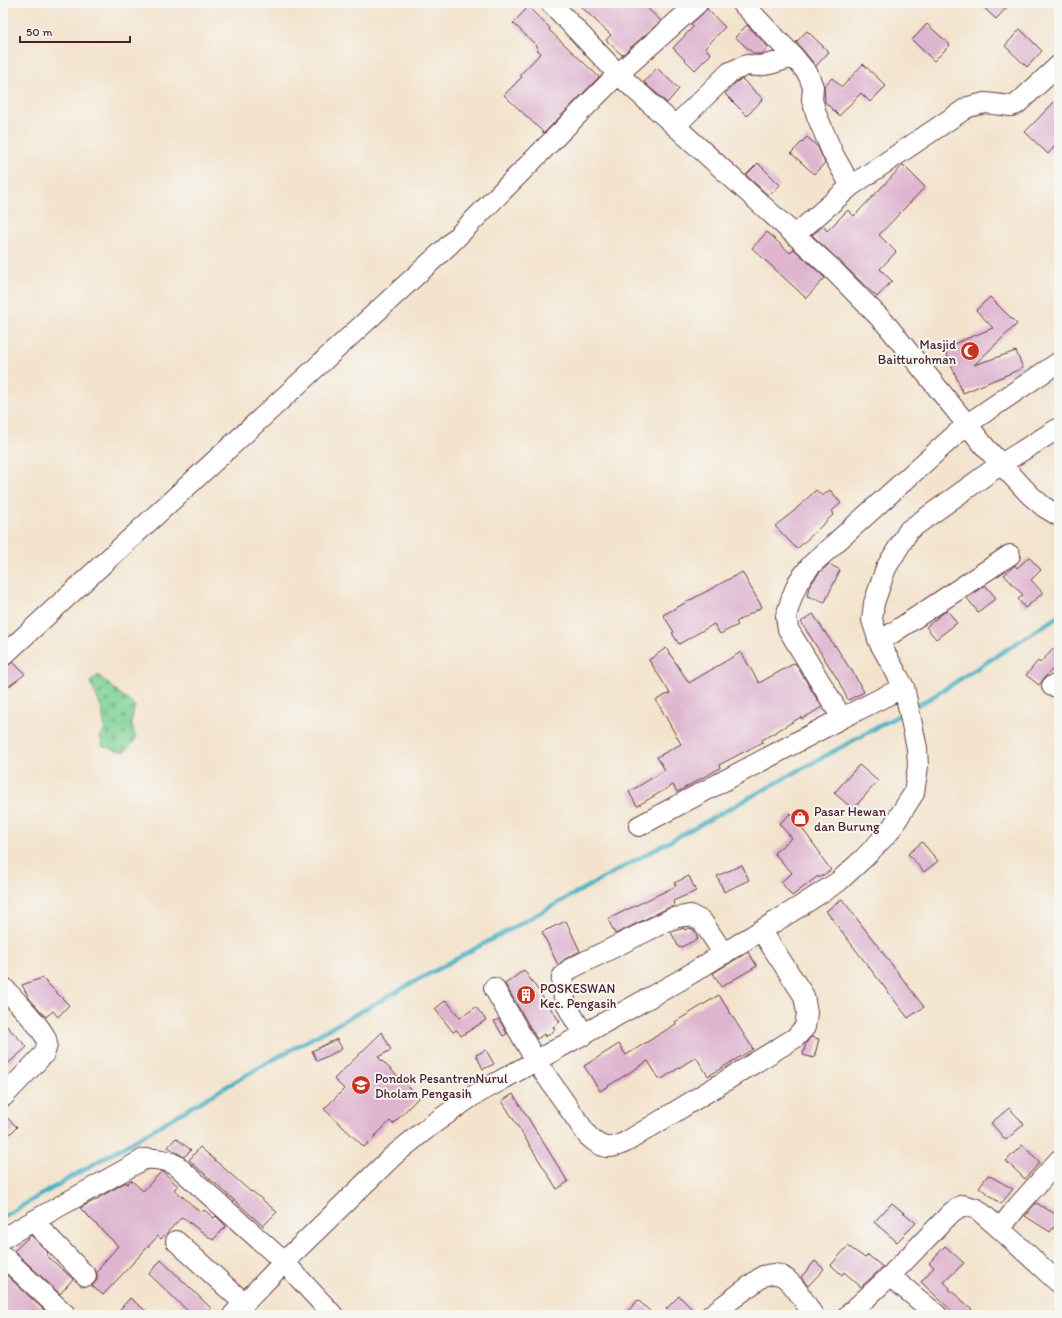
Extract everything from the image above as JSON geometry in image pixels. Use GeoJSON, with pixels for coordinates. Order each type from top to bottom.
{"type":"FeatureCollection","features":[{"type":"Feature","properties":{"kind":"street"},"geometry":{"type":"LineString","coordinates":[[551,3],[618,74],[830,267],[886,324],[966,425],[1001,464],[1030,495],[1044,507],[1059,516]]}},
{"type":"Feature","properties":{"kind":"street"},"geometry":{"type":"LineString","coordinates":[[3,656],[448,246],[618,74],[698,3]]}},
{"type":"Feature","properties":{"kind":"street"},"geometry":{"type":"LineString","coordinates":[[742,3],[794,57],[808,74],[813,87],[812,100],[817,116],[833,154],[851,186]]}},
{"type":"Feature","properties":{"kind":"street"},"geometry":{"type":"LineString","coordinates":[[675,126],[730,72],[747,65],[758,66],[770,64],[794,57]]}},
{"type":"Feature","properties":{"kind":"street"},"geometry":{"type":"LineString","coordinates":[[795,235],[851,186],[968,107],[985,103],[1011,106],[1017,104],[1059,65]]}},
{"type":"Feature","properties":{"kind":"street"},"geometry":{"type":"LineString","coordinates":[[842,718],[788,629],[786,616],[798,582],[811,565],[966,425],[1059,362]]}},
{"type":"Feature","properties":{"kind":"street"},"geometry":{"type":"LineString","coordinates":[[176,1240],[239,1309],[284,1262],[393,1156],[430,1126],[471,1097],[680,981],[838,882],[889,832],[914,793],[918,766],[917,748],[904,687],[879,642],[872,620],[874,603],[886,568],[909,530],[1001,464],[1059,428]]}},
{"type":"Feature","properties":{"kind":"street"},"geometry":{"type":"LineString","coordinates":[[879,642],[1010,555]]}},
{"type":"Feature","properties":{"kind":"street"},"geometry":{"type":"LineString","coordinates":[[639,826],[842,718],[904,687]]}},
{"type":"Feature","properties":{"kind":"street"},"geometry":{"type":"LineString","coordinates":[[584,1035],[563,998],[561,987],[562,977],[570,969],[673,918],[690,916],[702,921],[724,954]]}},
{"type":"Feature","properties":{"kind":"street"},"geometry":{"type":"LineString","coordinates":[[494,988],[536,1061],[588,1136],[597,1144],[606,1148],[616,1147],[796,1038],[805,1027],[807,1013],[804,996],[761,930]]}},
{"type":"Feature","properties":{"kind":"street"},"geometry":{"type":"LineString","coordinates":[[3,987],[47,1040],[44,1054],[3,1097]]}},
{"type":"Feature","properties":{"kind":"street"},"geometry":{"type":"LineString","coordinates":[[3,1238],[144,1159],[156,1158],[167,1160],[176,1164],[284,1262],[333,1315]]}},
{"type":"Feature","properties":{"kind":"street"},"geometry":{"type":"LineString","coordinates":[[1000,1229],[1059,1160]]}},
{"type":"Feature","properties":{"kind":"street"},"geometry":{"type":"LineString","coordinates":[[848,1315],[890,1276],[952,1212],[963,1205],[977,1209],[1059,1283]]}},
{"type":"Feature","properties":{"kind":"street"},"geometry":{"type":"LineString","coordinates":[[34,1222],[86,1276]]}},
{"type":"Feature","properties":{"kind":"street"},"geometry":{"type":"LineString","coordinates":[[3,1256],[66,1315]]}},
{"type":"Feature","properties":{"kind":"street"},"geometry":{"type":"LineString","coordinates":[[711,1315],[763,1276],[773,1274],[780,1275],[787,1279],[796,1289],[813,1315]]}},
{"type":"Feature","properties":{"kind":"street"},"geometry":{"type":"LineString","coordinates":[[890,1276],[937,1315]]}},
{"type":"Feature","properties":{"kind":"green space"},"geometry":{"type":"Polygon","coordinates":[[[98,675],[135,706],[131,722],[136,739],[125,752],[103,746],[100,737],[105,730],[102,709],[90,682],[98,675]]]}},
{"type":"Feature","properties":{"kind":"building"},"geometry":{"type":"Polygon","coordinates":[[[577,3],[642,3],[661,21],[622,55],[606,40],[611,35],[577,3]]]}},
{"type":"Feature","properties":{"kind":"building"},"geometry":{"type":"Polygon","coordinates":[[[979,3],[1011,3],[996,19],[979,3]]]}},
{"type":"Feature","properties":{"kind":"building"},"geometry":{"type":"Polygon","coordinates":[[[528,7],[550,28],[549,30],[599,77],[544,133],[504,95],[522,77],[520,75],[541,53],[536,49],[538,47],[513,23],[528,7]]]}},
{"type":"Feature","properties":{"kind":"building"},"geometry":{"type":"Polygon","coordinates":[[[707,9],[725,27],[705,48],[711,54],[695,70],[673,48],[693,27],[691,24],[707,9]]]}},
{"type":"Feature","properties":{"kind":"building"},"geometry":{"type":"Polygon","coordinates":[[[927,24],[950,45],[934,61],[912,40],[927,24]]]}},
{"type":"Feature","properties":{"kind":"building"},"geometry":{"type":"Polygon","coordinates":[[[747,25],[768,47],[762,54],[754,54],[735,37],[747,25]]]}},
{"type":"Feature","properties":{"kind":"building"},"geometry":{"type":"Polygon","coordinates":[[[1020,29],[1042,51],[1027,67],[1005,46],[1020,29]]]}},
{"type":"Feature","properties":{"kind":"building"},"geometry":{"type":"Polygon","coordinates":[[[807,31],[829,52],[816,66],[796,42],[807,31]]]}},
{"type":"Feature","properties":{"kind":"building"},"geometry":{"type":"Polygon","coordinates":[[[863,64],[886,86],[870,102],[861,93],[839,116],[825,102],[824,86],[832,78],[842,87],[863,64]]]}},
{"type":"Feature","properties":{"kind":"building"},"geometry":{"type":"Polygon","coordinates":[[[657,68],[679,89],[667,103],[644,82],[657,68]]]}},
{"type":"Feature","properties":{"kind":"building"},"geometry":{"type":"Polygon","coordinates":[[[742,79],[763,99],[747,116],[725,94],[736,82],[742,79]]]}},
{"type":"Feature","properties":{"kind":"building"},"geometry":{"type":"Polygon","coordinates":[[[1059,97],[1059,141],[1048,154],[1025,132],[1059,97]]]}},
{"type":"Feature","properties":{"kind":"building"},"geometry":{"type":"Polygon","coordinates":[[[807,137],[818,147],[825,163],[814,174],[791,153],[807,137]]]}},
{"type":"Feature","properties":{"kind":"building"},"geometry":{"type":"Polygon","coordinates":[[[758,163],[780,185],[769,196],[746,175],[758,163]]]}},
{"type":"Feature","properties":{"kind":"building"},"geometry":{"type":"Polygon","coordinates":[[[903,165],[925,187],[879,235],[896,252],[880,269],[892,281],[877,297],[812,235],[823,226],[827,231],[848,210],[854,216],[903,165]]]}},
{"type":"Feature","properties":{"kind":"building"},"geometry":{"type":"Polygon","coordinates":[[[767,232],[790,253],[794,249],[825,278],[806,298],[752,248],[767,232]]]}},
{"type":"Feature","properties":{"kind":"building"},"geometry":{"type":"Polygon","coordinates":[[[990,297],[1017,324],[974,365],[1016,351],[1023,368],[963,393],[944,348],[993,328],[976,310],[990,297]]]}},
{"type":"Feature","properties":{"kind":"building"},"geometry":{"type":"Polygon","coordinates":[[[816,490],[822,496],[830,490],[841,503],[832,511],[834,514],[797,549],[775,526],[794,511],[816,490]]]}},
{"type":"Feature","properties":{"kind":"building"},"geometry":{"type":"Polygon","coordinates":[[[1029,557],[1041,570],[1031,580],[1043,593],[1025,608],[1018,599],[1023,595],[1004,575],[1015,565],[1017,568],[1029,557]]]}},
{"type":"Feature","properties":{"kind":"building"},"geometry":{"type":"Polygon","coordinates":[[[829,564],[840,570],[825,602],[807,596],[809,587],[819,573],[829,564]]]}},
{"type":"Feature","properties":{"kind":"building"},"geometry":{"type":"Polygon","coordinates":[[[742,572],[762,607],[736,622],[738,625],[720,634],[714,624],[679,644],[672,633],[674,632],[663,615],[742,572]]]}},
{"type":"Feature","properties":{"kind":"building"},"geometry":{"type":"Polygon","coordinates":[[[985,585],[996,598],[978,612],[967,598],[985,585]]]}},
{"type":"Feature","properties":{"kind":"building"},"geometry":{"type":"Polygon","coordinates":[[[947,610],[957,623],[936,639],[926,627],[947,610]]]}},
{"type":"Feature","properties":{"kind":"building"},"geometry":{"type":"Polygon","coordinates":[[[813,614],[851,669],[864,692],[848,700],[838,680],[801,622],[813,614]]]}},
{"type":"Feature","properties":{"kind":"building"},"geometry":{"type":"Polygon","coordinates":[[[1059,643],[1059,674],[1052,670],[1039,685],[1026,675],[1038,661],[1040,663],[1059,643]]]}},
{"type":"Feature","properties":{"kind":"building"},"geometry":{"type":"Polygon","coordinates":[[[666,648],[689,683],[741,652],[759,683],[795,663],[822,707],[802,719],[801,717],[762,740],[763,742],[719,765],[720,768],[677,792],[673,785],[637,806],[629,792],[665,770],[657,757],[681,744],[656,700],[670,693],[649,660],[666,648]]]}},
{"type":"Feature","properties":{"kind":"building"},"geometry":{"type":"Polygon","coordinates":[[[13,662],[25,674],[3,691],[3,667],[6,667],[13,662]]]}},
{"type":"Feature","properties":{"kind":"building"},"geometry":{"type":"Polygon","coordinates":[[[859,765],[878,781],[853,809],[834,793],[859,765]]]}},
{"type":"Feature","properties":{"kind":"building"},"geometry":{"type":"Polygon","coordinates":[[[791,813],[803,825],[801,827],[831,870],[819,878],[818,876],[792,896],[781,882],[792,873],[774,853],[792,838],[779,824],[791,813]]]}},
{"type":"Feature","properties":{"kind":"building"},"geometry":{"type":"Polygon","coordinates":[[[922,842],[938,861],[924,872],[908,854],[922,842]]]}},
{"type":"Feature","properties":{"kind":"building"},"geometry":{"type":"Polygon","coordinates":[[[742,865],[749,880],[724,892],[717,876],[742,865]]]}},
{"type":"Feature","properties":{"kind":"building"},"geometry":{"type":"Polygon","coordinates":[[[689,876],[696,891],[673,901],[674,906],[615,934],[608,919],[676,886],[674,883],[689,876]]]}},
{"type":"Feature","properties":{"kind":"building"},"geometry":{"type":"Polygon","coordinates":[[[842,899],[924,1007],[908,1018],[826,911],[842,899]]]}},
{"type":"Feature","properties":{"kind":"building"},"geometry":{"type":"Polygon","coordinates":[[[566,921],[580,951],[565,959],[558,965],[542,932],[566,921]]]}},
{"type":"Feature","properties":{"kind":"building"},"geometry":{"type":"Polygon","coordinates":[[[684,928],[685,930],[689,928],[694,930],[698,939],[679,948],[671,932],[684,928]]]}},
{"type":"Feature","properties":{"kind":"building"},"geometry":{"type":"Polygon","coordinates":[[[748,952],[757,966],[721,987],[713,973],[748,952]]]}},
{"type":"Feature","properties":{"kind":"building"},"geometry":{"type":"Polygon","coordinates":[[[524,970],[560,1022],[553,1027],[555,1030],[545,1037],[544,1034],[537,1039],[505,984],[524,970]]]}},
{"type":"Feature","properties":{"kind":"building"},"geometry":{"type":"Polygon","coordinates":[[[42,978],[69,1005],[58,1017],[53,1011],[46,1017],[29,998],[22,985],[42,978]]]}},
{"type":"Feature","properties":{"kind":"building"},"geometry":{"type":"Polygon","coordinates":[[[719,995],[753,1049],[708,1076],[696,1057],[660,1080],[648,1061],[600,1091],[584,1066],[619,1044],[626,1055],[719,995]]]}},
{"type":"Feature","properties":{"kind":"building"},"geometry":{"type":"Polygon","coordinates":[[[446,1000],[460,1018],[476,1007],[486,1020],[461,1036],[457,1030],[453,1032],[435,1009],[446,1000]]]}},
{"type":"Feature","properties":{"kind":"building"},"geometry":{"type":"Polygon","coordinates":[[[499,1019],[507,1034],[503,1036],[494,1021],[499,1019]]]}},
{"type":"Feature","properties":{"kind":"building"},"geometry":{"type":"Polygon","coordinates":[[[3,1022],[27,1047],[3,1068],[3,1022]]]}},
{"type":"Feature","properties":{"kind":"building"},"geometry":{"type":"Polygon","coordinates":[[[382,1032],[391,1050],[378,1057],[419,1097],[393,1124],[390,1121],[364,1147],[324,1109],[344,1089],[334,1079],[382,1032]]]}},
{"type":"Feature","properties":{"kind":"building"},"geometry":{"type":"Polygon","coordinates":[[[811,1037],[819,1039],[814,1058],[803,1055],[806,1043],[811,1037]]]}},
{"type":"Feature","properties":{"kind":"building"},"geometry":{"type":"Polygon","coordinates":[[[337,1039],[342,1049],[317,1061],[312,1051],[337,1039]]]}},
{"type":"Feature","properties":{"kind":"building"},"geometry":{"type":"Polygon","coordinates":[[[486,1050],[494,1064],[483,1069],[476,1055],[486,1050]]]}},
{"type":"Feature","properties":{"kind":"building"},"geometry":{"type":"Polygon","coordinates":[[[513,1094],[568,1182],[557,1189],[502,1101],[513,1094]]]}},
{"type":"Feature","properties":{"kind":"building"},"geometry":{"type":"Polygon","coordinates":[[[1009,1108],[1024,1124],[1006,1140],[991,1123],[1009,1108]]]}},
{"type":"Feature","properties":{"kind":"building"},"geometry":{"type":"Polygon","coordinates":[[[3,1114],[17,1127],[3,1141],[3,1114]]]}},
{"type":"Feature","properties":{"kind":"building"},"geometry":{"type":"Polygon","coordinates":[[[176,1138],[191,1150],[184,1157],[168,1147],[176,1138]]]}},
{"type":"Feature","properties":{"kind":"building"},"geometry":{"type":"Polygon","coordinates":[[[1022,1145],[1040,1162],[1025,1179],[1006,1161],[1022,1145]]]}},
{"type":"Feature","properties":{"kind":"building"},"geometry":{"type":"Polygon","coordinates":[[[200,1147],[251,1192],[252,1191],[277,1212],[263,1226],[189,1160],[200,1147]]]}},
{"type":"Feature","properties":{"kind":"building"},"geometry":{"type":"Polygon","coordinates":[[[162,1171],[178,1186],[174,1189],[201,1213],[204,1210],[214,1218],[216,1216],[226,1226],[213,1240],[182,1217],[161,1239],[158,1236],[103,1295],[92,1286],[97,1280],[97,1272],[100,1269],[99,1268],[118,1246],[80,1208],[95,1200],[96,1201],[100,1197],[126,1182],[127,1184],[131,1180],[143,1191],[162,1171]]]}},
{"type":"Feature","properties":{"kind":"building"},"geometry":{"type":"Polygon","coordinates":[[[988,1175],[1013,1189],[1001,1204],[979,1187],[988,1175]]]}},
{"type":"Feature","properties":{"kind":"building"},"geometry":{"type":"Polygon","coordinates":[[[892,1203],[916,1223],[897,1242],[874,1222],[892,1203]]]}},
{"type":"Feature","properties":{"kind":"building"},"geometry":{"type":"Polygon","coordinates":[[[1036,1203],[1059,1216],[1059,1220],[1050,1232],[1025,1216],[1036,1203]]]}},
{"type":"Feature","properties":{"kind":"building"},"geometry":{"type":"Polygon","coordinates":[[[31,1235],[48,1253],[46,1255],[73,1279],[60,1294],[14,1251],[31,1235]]]}},
{"type":"Feature","properties":{"kind":"building"},"geometry":{"type":"Polygon","coordinates":[[[848,1246],[865,1258],[868,1255],[883,1267],[861,1287],[844,1272],[842,1275],[831,1265],[848,1246]]]}},
{"type":"Feature","properties":{"kind":"building"},"geometry":{"type":"Polygon","coordinates":[[[945,1246],[964,1263],[944,1282],[950,1288],[949,1289],[972,1309],[967,1315],[956,1315],[921,1282],[934,1267],[929,1263],[945,1246]]]}},
{"type":"Feature","properties":{"kind":"building"},"geometry":{"type":"Polygon","coordinates":[[[161,1260],[211,1308],[205,1315],[192,1315],[149,1274],[161,1260]]]}},
{"type":"Feature","properties":{"kind":"building"},"geometry":{"type":"Polygon","coordinates":[[[815,1261],[824,1269],[808,1286],[801,1277],[815,1261]]]}},
{"type":"Feature","properties":{"kind":"building"},"geometry":{"type":"Polygon","coordinates":[[[3,1272],[45,1311],[41,1315],[3,1315],[3,1272]]]}},
{"type":"Feature","properties":{"kind":"building"},"geometry":{"type":"Polygon","coordinates":[[[679,1296],[698,1315],[673,1315],[666,1309],[679,1296]]]}},
{"type":"Feature","properties":{"kind":"building"},"geometry":{"type":"Polygon","coordinates":[[[130,1298],[151,1315],[115,1315],[130,1298]]]}},
{"type":"Feature","properties":{"kind":"building"},"geometry":{"type":"Polygon","coordinates":[[[638,1300],[654,1315],[624,1315],[638,1300]]]}},
{"type":"Feature","properties":{"kind":"waterway"},"geometry":{"type":"LineString","coordinates":[[913,708],[1059,616]]}},
{"type":"Feature","properties":{"kind":"waterway"},"geometry":{"type":"LineString","coordinates":[[3,1217],[267,1063],[905,712]]}},
{"type":"Feature","properties":{"kind":"place","name":"Masjid Baitturohman"},"geometry":{"type":"Point","coordinates":[970,351]}},
{"type":"Feature","properties":{"kind":"place","name":"Pasar Hewan dan Burung"},"geometry":{"type":"Point","coordinates":[800,818]}},
{"type":"Feature","properties":{"kind":"place","name":"POSKESWAN Kec. Pengasih"},"geometry":{"type":"Point","coordinates":[526,995]}},
{"type":"Feature","properties":{"kind":"place","name":"Pondok PesantrenNurul Dholam Pengasih"},"geometry":{"type":"Point","coordinates":[361,1085]}}]}
